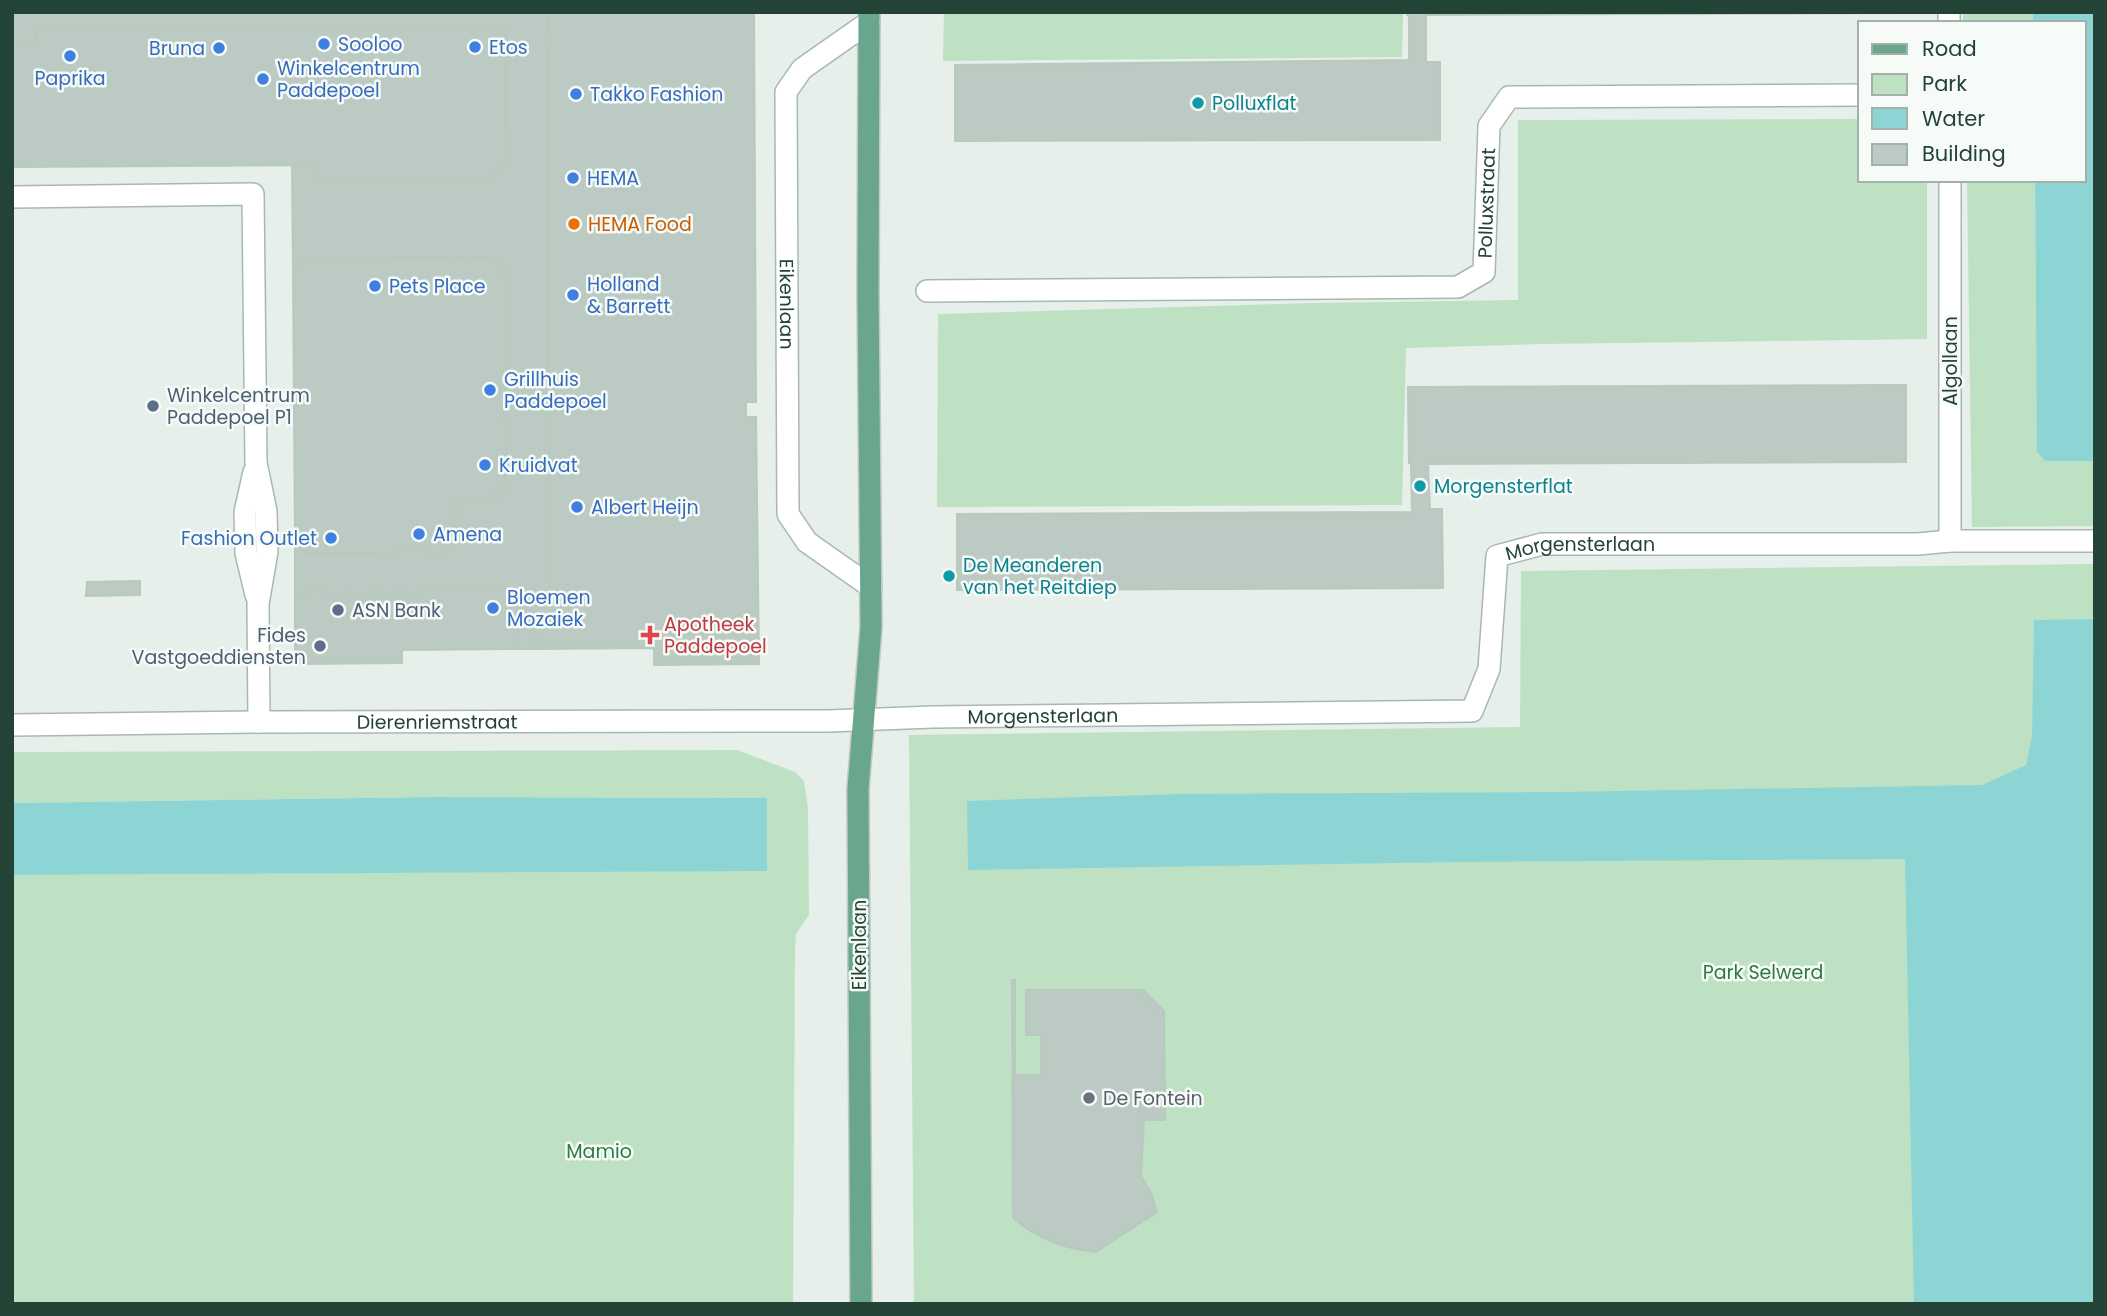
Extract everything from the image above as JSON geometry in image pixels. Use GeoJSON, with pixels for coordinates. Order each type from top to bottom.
{"type":"FeatureCollection","features":[{"type":"Feature","properties":{"kind":"main road","name":"Eikenlaan"},"geometry":{"type":"LineString","coordinates":[[860,1304],[858,789],[870,643],[871,587],[869,17]]}},
{"type":"Feature","properties":{"kind":"street","name":"Eikenlaan"},"geometry":{"type":"LineString","coordinates":[[869,17],[802,69],[786,92],[786,105],[788,514],[807,542],[871,587]]}},
{"type":"Feature","properties":{"kind":"street","name":"Polluxstraat"},"geometry":{"type":"LineString","coordinates":[[927,291],[1458,287],[1484,272],[1489,126],[1509,97],[1858,95]]}},
{"type":"Feature","properties":{"kind":"street","name":"Algollaan"},"geometry":{"type":"LineString","coordinates":[[1950,182],[1950,541]]}},
{"type":"Feature","properties":{"kind":"street"},"geometry":{"type":"LineString","coordinates":[[12,197],[253,194],[256,463],[266,512],[267,552],[258,604],[259,722]]}},
{"type":"Feature","properties":{"kind":"street","name":"Morgensterlaan"},"geometry":{"type":"LineString","coordinates":[[864,719],[1472,711],[1489,669],[1497,556],[1542,544],[2095,541]]}},
{"type":"Feature","properties":{"kind":"street","name":"Dierenriemstraat"},"geometry":{"type":"LineString","coordinates":[[12,725],[864,719]]}},
{"type":"Feature","properties":{"kind":"green space"},"geometry":{"type":"Polygon","coordinates":[[[944,12],[1403,12],[1402,57],[943,61],[944,12]]]}},
{"type":"Feature","properties":{"kind":"green space"},"geometry":{"type":"Polygon","coordinates":[[[1963,12],[2033,12],[2033,21],[1963,21],[1963,12]]]}},
{"type":"Feature","properties":{"kind":"green space"},"geometry":{"type":"Polygon","coordinates":[[[1858,119],[1858,182],[1927,182],[1927,339],[1406,348],[1402,505],[937,507],[938,314],[1518,300],[1518,120],[1858,119]]]}},
{"type":"Feature","properties":{"kind":"green space"},"geometry":{"type":"Polygon","coordinates":[[[1967,182],[2035,182],[2036,316],[2045,461],[2095,461],[2095,526],[1972,527],[1967,182]]]}},
{"type":"Feature","properties":{"kind":"green space","name":"Park Selwerd"},"geometry":{"type":"Polygon","coordinates":[[[2095,564],[2095,1304],[914,1304],[909,735],[1520,727],[1521,571],[2095,564]]]}},
{"type":"Feature","properties":{"kind":"green space","name":"Mamio"},"geometry":{"type":"Polygon","coordinates":[[[737,750],[795,772],[804,781],[808,808],[809,915],[796,934],[795,947],[793,1304],[12,1304],[12,875],[767,870],[767,798],[434,797],[12,803],[12,752],[737,750]]]}},
{"type":"Feature","properties":{"kind":"water"},"geometry":{"type":"Polygon","coordinates":[[[2033,12],[2095,12],[2095,461],[2045,461],[2037,452],[2035,182],[2086,182],[2086,21],[2033,21],[2033,12]]]}},
{"type":"Feature","properties":{"kind":"water"},"geometry":{"type":"Polygon","coordinates":[[[2095,619],[2095,1304],[1914,1304],[1905,859],[1458,862],[968,870],[967,801],[1178,794],[1561,792],[1982,785],[2026,765],[2032,736],[2034,620],[2095,619]]]}},
{"type":"Feature","properties":{"kind":"water"},"geometry":{"type":"Polygon","coordinates":[[[434,797],[767,798],[767,871],[12,875],[12,803],[434,797]]]}},
{"type":"Feature","properties":{"kind":"building"},"geometry":{"type":"Polygon","coordinates":[[[12,12],[547,12],[550,599],[535,599],[537,649],[518,649],[517,599],[509,590],[425,590],[421,594],[402,594],[399,590],[396,594],[377,593],[374,590],[370,593],[352,593],[348,590],[345,593],[326,593],[323,589],[306,590],[307,598],[295,595],[295,542],[301,542],[301,548],[307,548],[306,553],[309,554],[397,553],[401,549],[425,549],[429,553],[441,553],[446,547],[452,547],[451,541],[456,536],[453,533],[452,517],[456,514],[456,499],[480,501],[502,495],[505,486],[507,421],[503,421],[503,412],[506,412],[506,273],[501,268],[501,262],[495,262],[490,257],[304,258],[304,263],[299,263],[299,269],[293,269],[292,165],[317,165],[318,181],[488,179],[506,163],[505,26],[36,29],[37,43],[12,43],[12,12]]]}},
{"type":"Feature","properties":{"kind":"building"},"geometry":{"type":"Polygon","coordinates":[[[547,12],[754,12],[756,402],[746,402],[746,417],[756,417],[759,664],[654,665],[654,648],[537,649],[535,599],[550,599],[547,12]]]}},
{"type":"Feature","properties":{"kind":"building","name":"Polluxflat"},"geometry":{"type":"Polygon","coordinates":[[[1407,12],[1903,13],[1426,15],[1426,62],[1440,62],[1440,140],[955,141],[955,65],[1409,60],[1407,12]]]}},
{"type":"Feature","properties":{"kind":"building"},"geometry":{"type":"Polygon","coordinates":[[[505,26],[506,163],[488,179],[318,181],[317,165],[12,167],[12,43],[37,43],[36,29],[505,26]]]}},
{"type":"Feature","properties":{"kind":"building"},"geometry":{"type":"Polygon","coordinates":[[[490,257],[495,262],[501,262],[501,268],[506,273],[506,412],[503,412],[503,421],[507,421],[505,486],[502,495],[480,501],[456,499],[456,514],[452,517],[453,533],[456,536],[451,541],[452,547],[446,547],[441,553],[429,553],[425,549],[401,549],[397,553],[306,553],[307,548],[301,548],[301,542],[295,542],[293,269],[299,269],[299,263],[304,263],[304,258],[490,257]]]}},
{"type":"Feature","properties":{"kind":"building","name":"Morgensterflat"},"geometry":{"type":"Polygon","coordinates":[[[1906,385],[1906,462],[1428,464],[1430,509],[1442,509],[1443,588],[957,590],[957,514],[1412,512],[1408,387],[1906,385]]]}},
{"type":"Feature","properties":{"kind":"building"},"geometry":{"type":"Polygon","coordinates":[[[140,581],[140,595],[86,596],[87,582],[140,581]]]}},
{"type":"Feature","properties":{"kind":"building"},"geometry":{"type":"Polygon","coordinates":[[[323,589],[326,593],[345,593],[348,590],[352,593],[370,593],[374,590],[377,593],[396,594],[399,590],[402,594],[421,594],[425,590],[509,590],[517,599],[518,649],[402,650],[402,663],[295,664],[295,595],[307,598],[306,590],[323,589]]]}},
{"type":"Feature","properties":{"kind":"building","name":"De Fontein"},"geometry":{"type":"Polygon","coordinates":[[[1012,980],[1015,980],[1015,1075],[1041,1075],[1041,1035],[1026,1035],[1026,990],[1143,990],[1164,1011],[1165,1120],[1144,1120],[1141,1176],[1151,1193],[1157,1212],[1096,1252],[1052,1242],[1030,1231],[1013,1218],[1012,980]]]}},
{"type":"Feature","properties":{"kind":"place","name":"Sooloo"},"geometry":{"type":"Point","coordinates":[324,44]}},
{"type":"Feature","properties":{"kind":"place","name":"Etos"},"geometry":{"type":"Point","coordinates":[475,47]}},
{"type":"Feature","properties":{"kind":"place","name":"Bruna"},"geometry":{"type":"Point","coordinates":[219,48]}},
{"type":"Feature","properties":{"kind":"place","name":"Paprika"},"geometry":{"type":"Point","coordinates":[70,56]}},
{"type":"Feature","properties":{"kind":"place","name":"Winkelcentrum Paddepoel"},"geometry":{"type":"Point","coordinates":[263,79]}},
{"type":"Feature","properties":{"kind":"place","name":"Takko Fashion"},"geometry":{"type":"Point","coordinates":[576,94]}},
{"type":"Feature","properties":{"kind":"place","name":"Polluxflat"},"geometry":{"type":"Point","coordinates":[1198,103]}},
{"type":"Feature","properties":{"kind":"place","name":"HEMA"},"geometry":{"type":"Point","coordinates":[573,178]}},
{"type":"Feature","properties":{"kind":"place","name":"HEMA Food"},"geometry":{"type":"Point","coordinates":[574,224]}},
{"type":"Feature","properties":{"kind":"place","name":"Pets Place"},"geometry":{"type":"Point","coordinates":[375,286]}},
{"type":"Feature","properties":{"kind":"place","name":"Holland & Barrett"},"geometry":{"type":"Point","coordinates":[573,295]}},
{"type":"Feature","properties":{"kind":"place","name":"Grillhuis Paddepoel"},"geometry":{"type":"Point","coordinates":[490,390]}},
{"type":"Feature","properties":{"kind":"place","name":"Winkelcentrum Paddepoel P1"},"geometry":{"type":"Point","coordinates":[153,406]}},
{"type":"Feature","properties":{"kind":"place","name":"Kruidvat"},"geometry":{"type":"Point","coordinates":[485,465]}},
{"type":"Feature","properties":{"kind":"place","name":"Morgensterflat"},"geometry":{"type":"Point","coordinates":[1420,486]}},
{"type":"Feature","properties":{"kind":"place","name":"Albert Heijn"},"geometry":{"type":"Point","coordinates":[577,507]}},
{"type":"Feature","properties":{"kind":"place","name":"Amena"},"geometry":{"type":"Point","coordinates":[419,534]}},
{"type":"Feature","properties":{"kind":"place","name":"Fashion Outlet"},"geometry":{"type":"Point","coordinates":[331,538]}},
{"type":"Feature","properties":{"kind":"place","name":"De Meanderen van het Reitdiep"},"geometry":{"type":"Point","coordinates":[949,576]}},
{"type":"Feature","properties":{"kind":"place","name":"Bloemen Mozaiek"},"geometry":{"type":"Point","coordinates":[493,608]}},
{"type":"Feature","properties":{"kind":"place","name":"ASN Bank"},"geometry":{"type":"Point","coordinates":[338,610]}},
{"type":"Feature","properties":{"kind":"place","name":"Apotheek Paddepoel"},"geometry":{"type":"Point","coordinates":[650,635]}},
{"type":"Feature","properties":{"kind":"place","name":"Fides Vastgoeddiensten"},"geometry":{"type":"Point","coordinates":[320,646]}},
{"type":"Feature","properties":{"kind":"place","name":"De Fontein"},"geometry":{"type":"Point","coordinates":[1089,1098]}}]}
